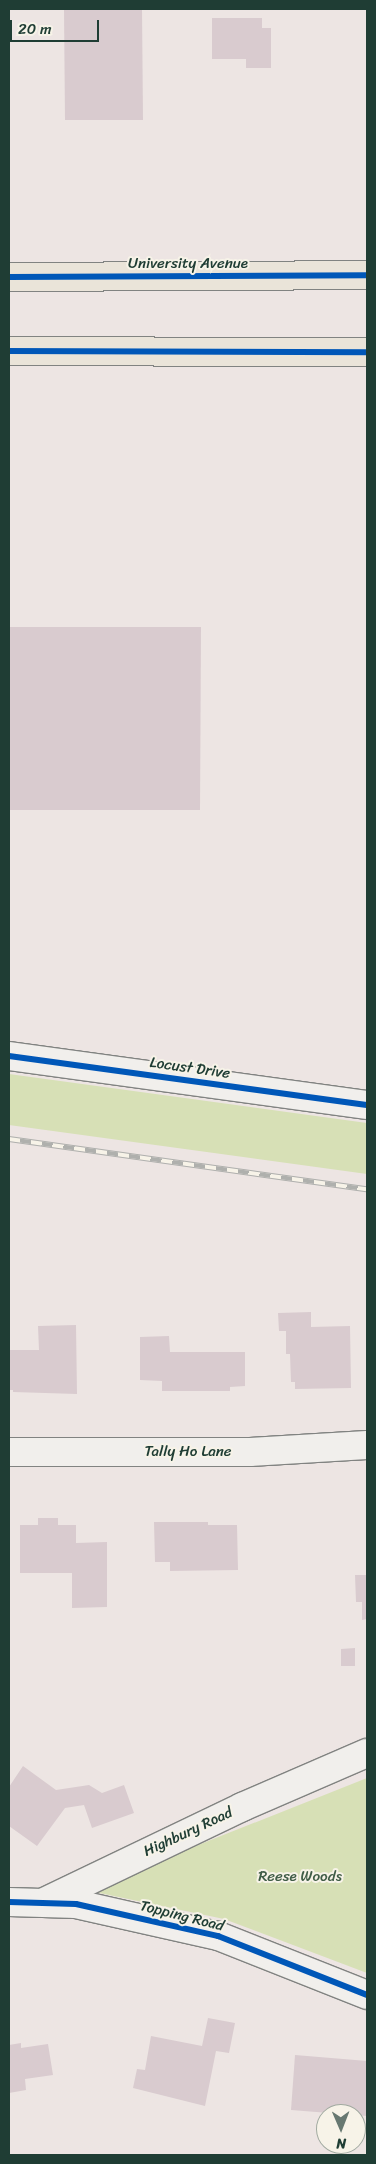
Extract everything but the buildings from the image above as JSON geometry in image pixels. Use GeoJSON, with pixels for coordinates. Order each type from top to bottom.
{"type":"FeatureCollection","features":[{"type":"Feature","properties":{"kind":"main road","name":"University Avenue"},"geometry":{"type":"LineString","coordinates":[[9,278],[367,275]]}},
{"type":"Feature","properties":{"kind":"main road"},"geometry":{"type":"LineString","coordinates":[[9,351],[367,352]]}},
{"type":"Feature","properties":{"kind":"street","name":"Locust Drive"},"geometry":{"type":"LineString","coordinates":[[9,1056],[367,1105]]}},
{"type":"Feature","properties":{"kind":"street","name":"Tally Ho Lane"},"geometry":{"type":"LineString","coordinates":[[9,1452],[250,1452],[367,1445]]}},
{"type":"Feature","properties":{"kind":"street","name":"Highbury Road"},"geometry":{"type":"LineString","coordinates":[[9,1902],[41,1904],[242,1807],[367,1753]]}},
{"type":"Feature","properties":{"kind":"street","name":"Topping Road"},"geometry":{"type":"LineString","coordinates":[[41,1904],[81,1905],[218,1936],[367,1995]]}},
{"type":"Feature","properties":{"kind":"green space"},"geometry":{"type":"Polygon","coordinates":[[[9,1074],[367,1123],[367,1174],[9,1125],[9,1074]]]}},
{"type":"Feature","properties":{"kind":"green space","name":"Reese Woods"},"geometry":{"type":"Polygon","coordinates":[[[367,1778],[367,1973],[224,1919],[85,1890],[367,1778]]]}},
{"type":"Feature","properties":{"kind":"railway"},"geometry":{"type":"LineString","coordinates":[[9,1139],[367,1189]]}},
{"type":"Feature","properties":{"kind":"cycle path"},"geometry":{"type":"LineString","coordinates":[[9,277],[367,275]]}},
{"type":"Feature","properties":{"kind":"cycle path"},"geometry":{"type":"LineString","coordinates":[[9,351],[367,352]]}},
{"type":"Feature","properties":{"kind":"cycle path"},"geometry":{"type":"LineString","coordinates":[[9,1056],[367,1105]]}},
{"type":"Feature","properties":{"kind":"cycle path"},"geometry":{"type":"LineString","coordinates":[[9,1902],[76,1904],[218,1936],[367,1995]]}}]}
